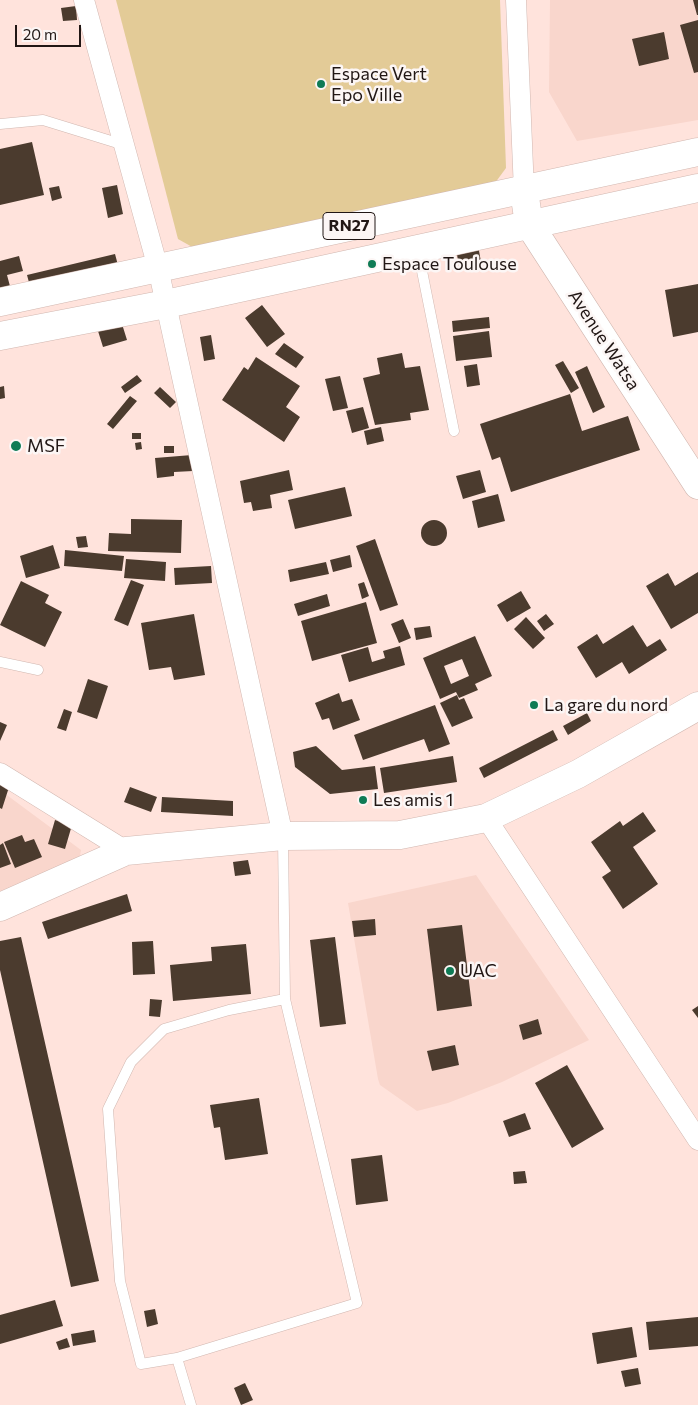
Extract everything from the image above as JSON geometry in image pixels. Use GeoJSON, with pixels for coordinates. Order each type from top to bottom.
{"type":"FeatureCollection","features":[{"type":"Feature","properties":{"kind":"main road","name":"RN27"},"geometry":{"type":"LineString","coordinates":[[0,302],[524,191],[698,152]]}},
{"type":"Feature","properties":{"kind":"main road","name":"RN27"},"geometry":{"type":"LineString","coordinates":[[0,336],[166,304],[698,188]]}},
{"type":"Feature","properties":{"kind":"main road","name":"Avenue Watsa"},"geometry":{"type":"LineString","coordinates":[[524,191],[529,224],[698,485]]}},
{"type":"Feature","properties":{"kind":"main road"},"geometry":{"type":"LineString","coordinates":[[0,907],[126,851],[282,836],[400,835],[486,818],[578,774],[698,706]]}},
{"type":"Feature","properties":{"kind":"street"},"geometry":{"type":"LineString","coordinates":[[84,0],[158,268],[282,836]]}},
{"type":"Feature","properties":{"kind":"street"},"geometry":{"type":"LineString","coordinates":[[516,0],[524,191]]}},
{"type":"Feature","properties":{"kind":"street"},"geometry":{"type":"LineString","coordinates":[[0,773],[126,851]]}},
{"type":"Feature","properties":{"kind":"street"},"geometry":{"type":"LineString","coordinates":[[486,818],[698,1140]]}},
{"type":"Feature","properties":{"kind":"lane"},"geometry":{"type":"LineString","coordinates":[[0,124],[43,120],[124,145]]}},
{"type":"Feature","properties":{"kind":"lane"},"geometry":{"type":"LineString","coordinates":[[417,249],[454,431]]}},
{"type":"Feature","properties":{"kind":"lane"},"geometry":{"type":"LineString","coordinates":[[0,662],[38,670]]}},
{"type":"Feature","properties":{"kind":"lane"},"geometry":{"type":"LineString","coordinates":[[282,836],[285,999],[357,1303],[177,1358],[141,1364],[120,1281],[108,1109],[131,1062],[164,1029],[229,1010],[285,999]]}},
{"type":"Feature","properties":{"kind":"lane"},"geometry":{"type":"LineString","coordinates":[[177,1358],[191,1405]]}},
{"type":"Feature","properties":{"kind":"shaded area","name":"Espace Vert Epo Ville"},"geometry":{"type":"Polygon","coordinates":[[[116,0],[500,0],[506,168],[495,183],[194,248],[178,239],[116,0]]]}},
{"type":"Feature","properties":{"kind":"shaded area"},"geometry":{"type":"Polygon","coordinates":[[[550,0],[698,0],[698,120],[577,141],[549,92],[550,0]]]}},
{"type":"Feature","properties":{"kind":"shaded area"},"geometry":{"type":"Polygon","coordinates":[[[0,790],[81,850],[78,866],[0,898],[0,790]]]}},
{"type":"Feature","properties":{"kind":"shaded area","name":"UAC"},"geometry":{"type":"Polygon","coordinates":[[[476,875],[589,1040],[502,1082],[448,1103],[417,1111],[380,1085],[378,1079],[348,903],[476,875]]]}},
{"type":"Feature","properties":{"kind":"building"},"geometry":{"type":"Polygon","coordinates":[[[693,0],[698,0],[698,15],[697,15],[693,0]]]}},
{"type":"Feature","properties":{"kind":"building"},"geometry":{"type":"Polygon","coordinates":[[[76,6],[77,20],[63,21],[61,8],[76,6]]]}},
{"type":"Feature","properties":{"kind":"building"},"geometry":{"type":"Polygon","coordinates":[[[698,20],[698,72],[694,73],[680,25],[698,20]]]}},
{"type":"Feature","properties":{"kind":"building"},"geometry":{"type":"Polygon","coordinates":[[[664,32],[669,59],[639,66],[632,39],[664,32]]]}},
{"type":"Feature","properties":{"kind":"building"},"geometry":{"type":"Polygon","coordinates":[[[32,142],[44,195],[0,205],[0,149],[32,142]]]}},
{"type":"Feature","properties":{"kind":"building"},"geometry":{"type":"Polygon","coordinates":[[[117,185],[123,214],[108,218],[102,188],[117,185]]]}},
{"type":"Feature","properties":{"kind":"building"},"geometry":{"type":"Polygon","coordinates":[[[59,186],[62,198],[52,201],[49,188],[59,186]]]}},
{"type":"Feature","properties":{"kind":"building"},"geometry":{"type":"Polygon","coordinates":[[[478,245],[481,262],[459,266],[456,249],[478,245]]]}},
{"type":"Feature","properties":{"kind":"building"},"geometry":{"type":"Polygon","coordinates":[[[115,254],[119,269],[31,290],[27,275],[115,254]]]}},
{"type":"Feature","properties":{"kind":"building"},"geometry":{"type":"Polygon","coordinates":[[[19,256],[23,271],[7,275],[11,290],[0,293],[0,261],[19,256]]]}},
{"type":"Feature","properties":{"kind":"building"},"geometry":{"type":"Polygon","coordinates":[[[698,284],[698,332],[673,337],[665,290],[698,284]]]}},
{"type":"Feature","properties":{"kind":"building"},"geometry":{"type":"Polygon","coordinates":[[[262,305],[285,334],[267,347],[245,318],[262,305]]]}},
{"type":"Feature","properties":{"kind":"building"},"geometry":{"type":"Polygon","coordinates":[[[489,317],[490,328],[453,332],[452,321],[489,317]]]}},
{"type":"Feature","properties":{"kind":"building"},"geometry":{"type":"Polygon","coordinates":[[[122,324],[127,340],[103,347],[98,331],[122,324]]]}},
{"type":"Feature","properties":{"kind":"building"},"geometry":{"type":"Polygon","coordinates":[[[489,331],[492,357],[456,361],[453,336],[489,331]]]}},
{"type":"Feature","properties":{"kind":"building"},"geometry":{"type":"Polygon","coordinates":[[[211,335],[215,359],[204,361],[200,337],[211,335]]]}},
{"type":"Feature","properties":{"kind":"building"},"geometry":{"type":"Polygon","coordinates":[[[284,343],[304,357],[296,368],[275,354],[284,343]]]}},
{"type":"Feature","properties":{"kind":"building"},"geometry":{"type":"Polygon","coordinates":[[[402,353],[405,368],[420,366],[429,410],[410,413],[411,420],[375,425],[363,378],[380,374],[377,358],[402,353]]]}},
{"type":"Feature","properties":{"kind":"building"},"geometry":{"type":"Polygon","coordinates":[[[256,357],[300,386],[286,407],[300,417],[284,442],[222,400],[244,367],[248,370],[256,357]]]}},
{"type":"Feature","properties":{"kind":"building"},"geometry":{"type":"Polygon","coordinates":[[[563,361],[579,388],[571,393],[555,365],[563,361]]]}},
{"type":"Feature","properties":{"kind":"building"},"geometry":{"type":"Polygon","coordinates":[[[477,364],[480,385],[467,387],[464,366],[477,364]]]}},
{"type":"Feature","properties":{"kind":"building"},"geometry":{"type":"Polygon","coordinates":[[[587,366],[605,407],[593,413],[575,372],[587,366]]]}},
{"type":"Feature","properties":{"kind":"building"},"geometry":{"type":"Polygon","coordinates":[[[137,375],[142,381],[125,393],[121,387],[137,375]]]}},
{"type":"Feature","properties":{"kind":"building"},"geometry":{"type":"Polygon","coordinates":[[[340,376],[348,408],[333,411],[325,379],[340,376]]]}},
{"type":"Feature","properties":{"kind":"building"},"geometry":{"type":"Polygon","coordinates":[[[4,386],[5,398],[0,399],[0,387],[4,386]]]}},
{"type":"Feature","properties":{"kind":"building"},"geometry":{"type":"Polygon","coordinates":[[[160,387],[176,402],[170,408],[154,393],[160,387]]]}},
{"type":"Feature","properties":{"kind":"building"},"geometry":{"type":"Polygon","coordinates":[[[570,394],[582,431],[628,416],[640,450],[511,492],[500,457],[492,460],[480,424],[570,394]]]}},
{"type":"Feature","properties":{"kind":"building"},"geometry":{"type":"Polygon","coordinates":[[[130,396],[137,401],[113,429],[107,424],[130,396]]]}},
{"type":"Feature","properties":{"kind":"building"},"geometry":{"type":"Polygon","coordinates":[[[363,407],[369,428],[352,433],[346,411],[363,407]]]}},
{"type":"Feature","properties":{"kind":"building"},"geometry":{"type":"Polygon","coordinates":[[[381,427],[384,441],[367,445],[364,431],[381,427]]]}},
{"type":"Feature","properties":{"kind":"building"},"geometry":{"type":"Polygon","coordinates":[[[132,433],[141,433],[141,439],[132,439],[132,433]]]}},
{"type":"Feature","properties":{"kind":"building"},"geometry":{"type":"Polygon","coordinates":[[[141,442],[142,449],[136,450],[135,443],[141,442]]]}},
{"type":"Feature","properties":{"kind":"building"},"geometry":{"type":"Polygon","coordinates":[[[164,446],[174,446],[174,453],[164,453],[164,446]]]}},
{"type":"Feature","properties":{"kind":"building"},"geometry":{"type":"Polygon","coordinates":[[[192,455],[193,471],[174,472],[174,476],[157,478],[155,458],[192,455]]]}},
{"type":"Feature","properties":{"kind":"building"},"geometry":{"type":"Polygon","coordinates":[[[289,470],[293,490],[270,495],[272,508],[253,511],[251,502],[244,503],[240,481],[289,470]]]}},
{"type":"Feature","properties":{"kind":"building"},"geometry":{"type":"Polygon","coordinates":[[[480,470],[486,492],[463,499],[456,476],[480,470]]]}},
{"type":"Feature","properties":{"kind":"building"},"geometry":{"type":"Polygon","coordinates":[[[345,487],[352,516],[295,529],[288,500],[345,487]]]}},
{"type":"Feature","properties":{"kind":"building"},"geometry":{"type":"Polygon","coordinates":[[[498,494],[505,521],[478,528],[472,501],[498,494]]]}},
{"type":"Feature","properties":{"kind":"building"},"geometry":{"type":"Polygon","coordinates":[[[131,519],[182,520],[181,553],[108,551],[109,533],[131,534],[131,519]]]}},
{"type":"Feature","properties":{"kind":"building"},"geometry":{"type":"Polygon","coordinates":[[[434,520],[443,524],[447,533],[443,542],[434,546],[425,542],[421,533],[425,524],[434,520]]]}},
{"type":"Feature","properties":{"kind":"building"},"geometry":{"type":"Polygon","coordinates":[[[86,536],[88,547],[78,548],[76,537],[86,536]]]}},
{"type":"Feature","properties":{"kind":"building"},"geometry":{"type":"Polygon","coordinates":[[[375,539],[398,605],[380,611],[356,546],[375,539]]]}},
{"type":"Feature","properties":{"kind":"building"},"geometry":{"type":"Polygon","coordinates":[[[53,545],[60,568],[26,578],[20,556],[53,545]]]}},
{"type":"Feature","properties":{"kind":"building"},"geometry":{"type":"Polygon","coordinates":[[[65,550],[124,556],[122,571],[64,566],[65,550]]]}},
{"type":"Feature","properties":{"kind":"building"},"geometry":{"type":"Polygon","coordinates":[[[350,555],[352,567],[333,572],[330,560],[350,555]]]}},
{"type":"Feature","properties":{"kind":"building"},"geometry":{"type":"Polygon","coordinates":[[[126,559],[166,562],[165,581],[124,578],[126,559]]]}},
{"type":"Feature","properties":{"kind":"building"},"geometry":{"type":"Polygon","coordinates":[[[326,562],[329,574],[290,582],[288,570],[326,562]]]}},
{"type":"Feature","properties":{"kind":"building"},"geometry":{"type":"Polygon","coordinates":[[[211,566],[212,583],[175,585],[174,568],[211,566]]]}},
{"type":"Feature","properties":{"kind":"building"},"geometry":{"type":"Polygon","coordinates":[[[698,572],[698,613],[671,629],[646,586],[668,573],[675,586],[698,572]]]}},
{"type":"Feature","properties":{"kind":"building"},"geometry":{"type":"Polygon","coordinates":[[[131,580],[144,585],[128,626],[114,620],[131,580]]]}},
{"type":"Feature","properties":{"kind":"building"},"geometry":{"type":"Polygon","coordinates":[[[21,581],[49,595],[45,603],[62,612],[45,647],[0,625],[21,581]]]}},
{"type":"Feature","properties":{"kind":"building"},"geometry":{"type":"Polygon","coordinates":[[[364,582],[369,596],[362,599],[358,584],[364,582]]]}},
{"type":"Feature","properties":{"kind":"building"},"geometry":{"type":"Polygon","coordinates":[[[521,591],[531,608],[507,622],[497,605],[521,591]]]}},
{"type":"Feature","properties":{"kind":"building"},"geometry":{"type":"Polygon","coordinates":[[[327,594],[330,606],[298,616],[294,604],[327,594]]]}},
{"type":"Feature","properties":{"kind":"building"},"geometry":{"type":"Polygon","coordinates":[[[366,602],[377,643],[312,661],[301,621],[366,602]]]}},
{"type":"Feature","properties":{"kind":"building"},"geometry":{"type":"Polygon","coordinates":[[[194,614],[205,675],[174,680],[171,667],[149,670],[141,623],[194,614]]]}},
{"type":"Feature","properties":{"kind":"building"},"geometry":{"type":"Polygon","coordinates":[[[546,614],[554,624],[544,631],[537,621],[546,614]]]}},
{"type":"Feature","properties":{"kind":"building"},"geometry":{"type":"Polygon","coordinates":[[[526,617],[545,638],[533,649],[514,629],[526,617]]]}},
{"type":"Feature","properties":{"kind":"building"},"geometry":{"type":"Polygon","coordinates":[[[403,619],[411,638],[399,643],[391,624],[403,619]]]}},
{"type":"Feature","properties":{"kind":"building"},"geometry":{"type":"Polygon","coordinates":[[[633,625],[647,647],[660,639],[667,650],[629,674],[622,662],[596,678],[577,647],[597,634],[603,644],[633,625]]]}},
{"type":"Feature","properties":{"kind":"building"},"geometry":{"type":"Polygon","coordinates":[[[430,626],[432,637],[416,640],[414,628],[430,626]]]}},
{"type":"Feature","properties":{"kind":"building"},"geometry":{"type":"Polygon","coordinates":[[[475,636],[492,676],[475,684],[478,690],[459,698],[456,692],[440,699],[423,658],[475,636]],[[462,659],[444,666],[451,684],[469,676],[462,659]]]}},
{"type":"Feature","properties":{"kind":"building"},"geometry":{"type":"Polygon","coordinates":[[[400,646],[405,665],[349,682],[341,655],[368,647],[372,662],[385,658],[383,651],[400,646]]]}},
{"type":"Feature","properties":{"kind":"building"},"geometry":{"type":"Polygon","coordinates":[[[88,679],[108,686],[97,719],[77,712],[88,679]]]}},
{"type":"Feature","properties":{"kind":"building"},"geometry":{"type":"Polygon","coordinates":[[[339,693],[342,702],[352,699],[360,720],[333,730],[329,718],[322,720],[315,703],[339,693]]]}},
{"type":"Feature","properties":{"kind":"building"},"geometry":{"type":"Polygon","coordinates":[[[457,695],[459,700],[464,698],[473,718],[452,727],[440,703],[457,695]]]}},
{"type":"Feature","properties":{"kind":"building"},"geometry":{"type":"Polygon","coordinates":[[[435,705],[450,744],[429,752],[424,739],[363,760],[354,735],[435,705]]]}},
{"type":"Feature","properties":{"kind":"building"},"geometry":{"type":"Polygon","coordinates":[[[64,709],[72,712],[66,731],[57,728],[64,709]]]}},
{"type":"Feature","properties":{"kind":"building"},"geometry":{"type":"Polygon","coordinates":[[[587,713],[591,721],[568,735],[563,726],[587,713]]]}},
{"type":"Feature","properties":{"kind":"building"},"geometry":{"type":"Polygon","coordinates":[[[0,722],[7,725],[0,741],[0,722]]]}},
{"type":"Feature","properties":{"kind":"building"},"geometry":{"type":"Polygon","coordinates":[[[553,730],[558,740],[484,778],[479,768],[553,730]]]}},
{"type":"Feature","properties":{"kind":"building"},"geometry":{"type":"Polygon","coordinates":[[[316,746],[342,770],[375,766],[378,789],[330,794],[295,767],[293,752],[316,746]]]}},
{"type":"Feature","properties":{"kind":"building"},"geometry":{"type":"Polygon","coordinates":[[[453,756],[457,782],[384,793],[380,768],[453,756]]]}},
{"type":"Feature","properties":{"kind":"building"},"geometry":{"type":"Polygon","coordinates":[[[0,780],[10,784],[2,809],[0,808],[0,780]]]}},
{"type":"Feature","properties":{"kind":"building"},"geometry":{"type":"Polygon","coordinates":[[[130,787],[157,797],[151,812],[124,802],[130,787]]]}},
{"type":"Feature","properties":{"kind":"building"},"geometry":{"type":"Polygon","coordinates":[[[162,797],[233,801],[233,816],[161,812],[162,797]]]}},
{"type":"Feature","properties":{"kind":"building"},"geometry":{"type":"Polygon","coordinates":[[[643,812],[656,831],[633,847],[658,884],[623,909],[602,877],[611,871],[591,842],[620,821],[623,826],[643,812]]]}},
{"type":"Feature","properties":{"kind":"building"},"geometry":{"type":"Polygon","coordinates":[[[55,820],[72,825],[65,849],[48,844],[55,820]]]}},
{"type":"Feature","properties":{"kind":"building"},"geometry":{"type":"Polygon","coordinates":[[[22,835],[25,842],[34,839],[42,857],[15,868],[4,842],[22,835]]]}},
{"type":"Feature","properties":{"kind":"building"},"geometry":{"type":"Polygon","coordinates":[[[3,843],[11,864],[0,868],[0,845],[3,843]]]}},
{"type":"Feature","properties":{"kind":"building"},"geometry":{"type":"Polygon","coordinates":[[[248,860],[251,874],[235,876],[233,862],[248,860]]]}},
{"type":"Feature","properties":{"kind":"building"},"geometry":{"type":"Polygon","coordinates":[[[127,894],[132,911],[48,939],[42,922],[127,894]]]}},
{"type":"Feature","properties":{"kind":"building"},"geometry":{"type":"Polygon","coordinates":[[[375,919],[376,935],[354,937],[352,921],[375,919]]]}},
{"type":"Feature","properties":{"kind":"building"},"geometry":{"type":"Polygon","coordinates":[[[462,925],[472,1006],[437,1011],[427,929],[462,925]]]}},
{"type":"Feature","properties":{"kind":"building"},"geometry":{"type":"Polygon","coordinates":[[[21,937],[99,1281],[71,1287],[0,970],[0,941],[21,937]]]}},
{"type":"Feature","properties":{"kind":"building"},"geometry":{"type":"Polygon","coordinates":[[[335,937],[346,1024],[320,1027],[310,940],[335,937]]]}},
{"type":"Feature","properties":{"kind":"building"},"geometry":{"type":"Polygon","coordinates":[[[153,941],[155,974],[133,975],[132,942],[153,941]]]}},
{"type":"Feature","properties":{"kind":"building"},"geometry":{"type":"Polygon","coordinates":[[[246,944],[251,994],[173,1001],[170,965],[212,961],[211,947],[246,944]]]}},
{"type":"Feature","properties":{"kind":"building"},"geometry":{"type":"Polygon","coordinates":[[[150,999],[162,1000],[160,1017],[149,1016],[150,999]]]}},
{"type":"Feature","properties":{"kind":"building"},"geometry":{"type":"Polygon","coordinates":[[[698,1006],[698,1018],[692,1010],[698,1006]]]}},
{"type":"Feature","properties":{"kind":"building"},"geometry":{"type":"Polygon","coordinates":[[[538,1019],[542,1034],[523,1040],[519,1025],[538,1019]]]}},
{"type":"Feature","properties":{"kind":"building"},"geometry":{"type":"Polygon","coordinates":[[[455,1045],[459,1065],[432,1071],[427,1051],[455,1045]]]}},
{"type":"Feature","properties":{"kind":"building"},"geometry":{"type":"Polygon","coordinates":[[[567,1065],[604,1129],[572,1148],[535,1083],[567,1065]]]}},
{"type":"Feature","properties":{"kind":"building"},"geometry":{"type":"Polygon","coordinates":[[[259,1098],[268,1154],[225,1160],[220,1127],[214,1128],[210,1105],[259,1098]]]}},
{"type":"Feature","properties":{"kind":"building"},"geometry":{"type":"Polygon","coordinates":[[[525,1113],[531,1129],[509,1137],[503,1121],[525,1113]]]}},
{"type":"Feature","properties":{"kind":"building"},"geometry":{"type":"Polygon","coordinates":[[[382,1155],[388,1201],[356,1205],[351,1159],[382,1155]]]}},
{"type":"Feature","properties":{"kind":"building"},"geometry":{"type":"Polygon","coordinates":[[[525,1171],[527,1183],[514,1184],[513,1172],[525,1171]]]}},
{"type":"Feature","properties":{"kind":"building"},"geometry":{"type":"Polygon","coordinates":[[[55,1300],[63,1326],[0,1344],[0,1315],[55,1300]]]}},
{"type":"Feature","properties":{"kind":"building"},"geometry":{"type":"Polygon","coordinates":[[[155,1309],[158,1324],[147,1327],[144,1311],[155,1309]]]}},
{"type":"Feature","properties":{"kind":"building"},"geometry":{"type":"Polygon","coordinates":[[[698,1317],[698,1346],[649,1350],[646,1322],[698,1317]]]}},
{"type":"Feature","properties":{"kind":"building"},"geometry":{"type":"Polygon","coordinates":[[[632,1327],[637,1357],[597,1364],[592,1333],[632,1327]]]}},
{"type":"Feature","properties":{"kind":"building"},"geometry":{"type":"Polygon","coordinates":[[[94,1330],[96,1342],[73,1346],[71,1334],[94,1330]]]}},
{"type":"Feature","properties":{"kind":"building"},"geometry":{"type":"Polygon","coordinates":[[[67,1338],[70,1347],[59,1350],[56,1342],[67,1338]]]}},
{"type":"Feature","properties":{"kind":"building"},"geometry":{"type":"Polygon","coordinates":[[[638,1368],[641,1384],[625,1387],[621,1371],[638,1368]]]}},
{"type":"Feature","properties":{"kind":"building"},"geometry":{"type":"Polygon","coordinates":[[[245,1383],[253,1400],[241,1405],[234,1388],[245,1383]]]}},
{"type":"Feature","properties":{"kind":"place","name":"Espace Vert Epo Ville"},"geometry":{"type":"Point","coordinates":[321,84]}},
{"type":"Feature","properties":{"kind":"place","name":"Espace Toulouse"},"geometry":{"type":"Point","coordinates":[372,264]}},
{"type":"Feature","properties":{"kind":"place","name":"MSF"},"geometry":{"type":"Point","coordinates":[16,446]}},
{"type":"Feature","properties":{"kind":"place","name":"La gare du nord"},"geometry":{"type":"Point","coordinates":[534,705]}},
{"type":"Feature","properties":{"kind":"place","name":"Les amis 1"},"geometry":{"type":"Point","coordinates":[363,800]}},
{"type":"Feature","properties":{"kind":"place","name":"UAC"},"geometry":{"type":"Point","coordinates":[450,971]}}]}
